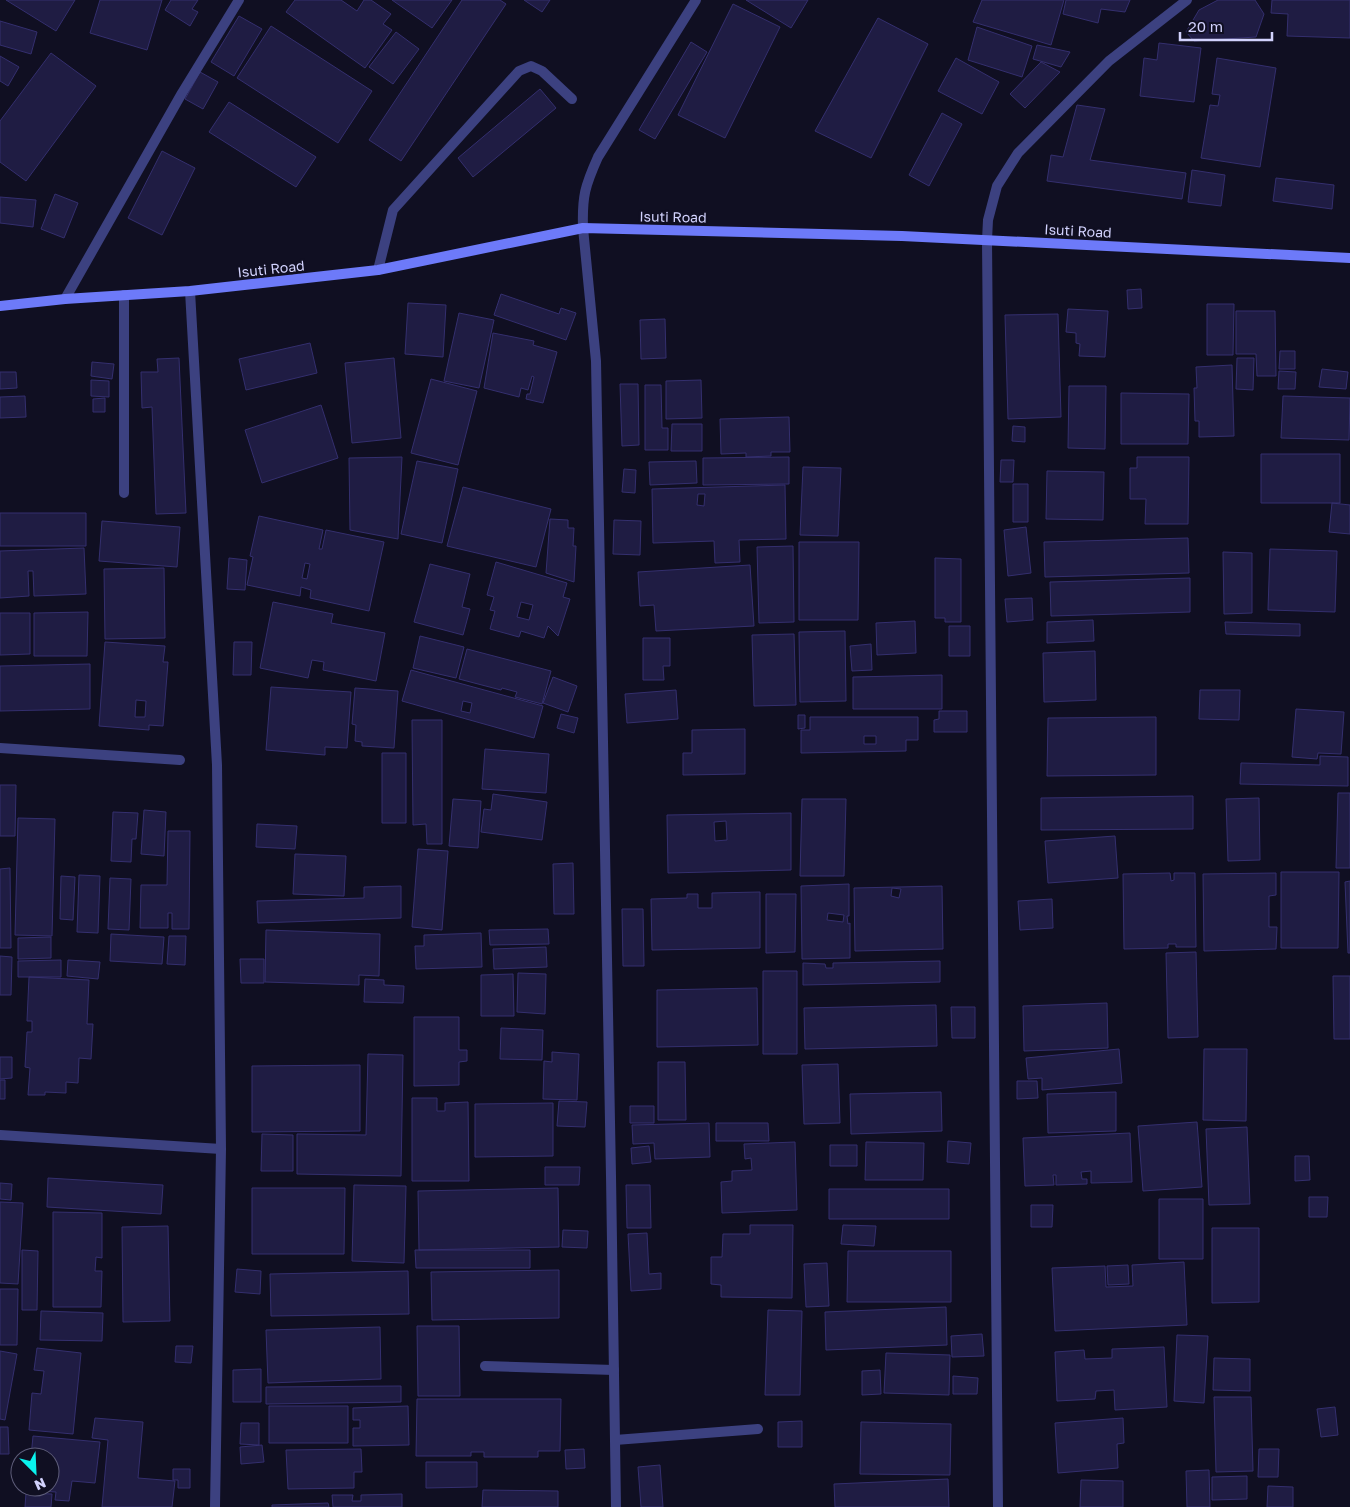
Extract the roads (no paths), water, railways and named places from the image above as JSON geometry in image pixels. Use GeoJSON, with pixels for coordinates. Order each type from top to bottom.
{"type":"FeatureCollection","features":[{"type":"Feature","properties":{"kind":"street"},"geometry":{"type":"LineString","coordinates":[[65,300],[182,93],[239,0]]}},
{"type":"Feature","properties":{"kind":"street"},"geometry":{"type":"LineString","coordinates":[[616,1507],[596,361],[582,207],[586,184],[598,157],[696,0]]}},
{"type":"Feature","properties":{"kind":"street"},"geometry":{"type":"LineString","coordinates":[[998,1507],[988,220],[997,186],[1018,153],[1109,61],[1187,0]]}},
{"type":"Feature","properties":{"kind":"street"},"geometry":{"type":"LineString","coordinates":[[378,270],[393,210],[519,71],[531,66],[542,71],[572,99]]}},
{"type":"Feature","properties":{"kind":"street","name":"Isuti Road"},"geometry":{"type":"LineString","coordinates":[[0,306],[190,292],[378,270],[583,228],[902,236],[1350,258]]}},
{"type":"Feature","properties":{"kind":"street"},"geometry":{"type":"LineString","coordinates":[[190,292],[218,765],[221,1149],[215,1507]]}},
{"type":"Feature","properties":{"kind":"street"},"geometry":{"type":"LineString","coordinates":[[124,296],[124,493]]}},
{"type":"Feature","properties":{"kind":"street"},"geometry":{"type":"LineString","coordinates":[[0,748],[180,760]]}},
{"type":"Feature","properties":{"kind":"street"},"geometry":{"type":"LineString","coordinates":[[0,1135],[221,1149]]}},
{"type":"Feature","properties":{"kind":"street"},"geometry":{"type":"LineString","coordinates":[[486,1366],[614,1370]]}},
{"type":"Feature","properties":{"kind":"street"},"geometry":{"type":"LineString","coordinates":[[615,1440],[758,1428]]}}]}
